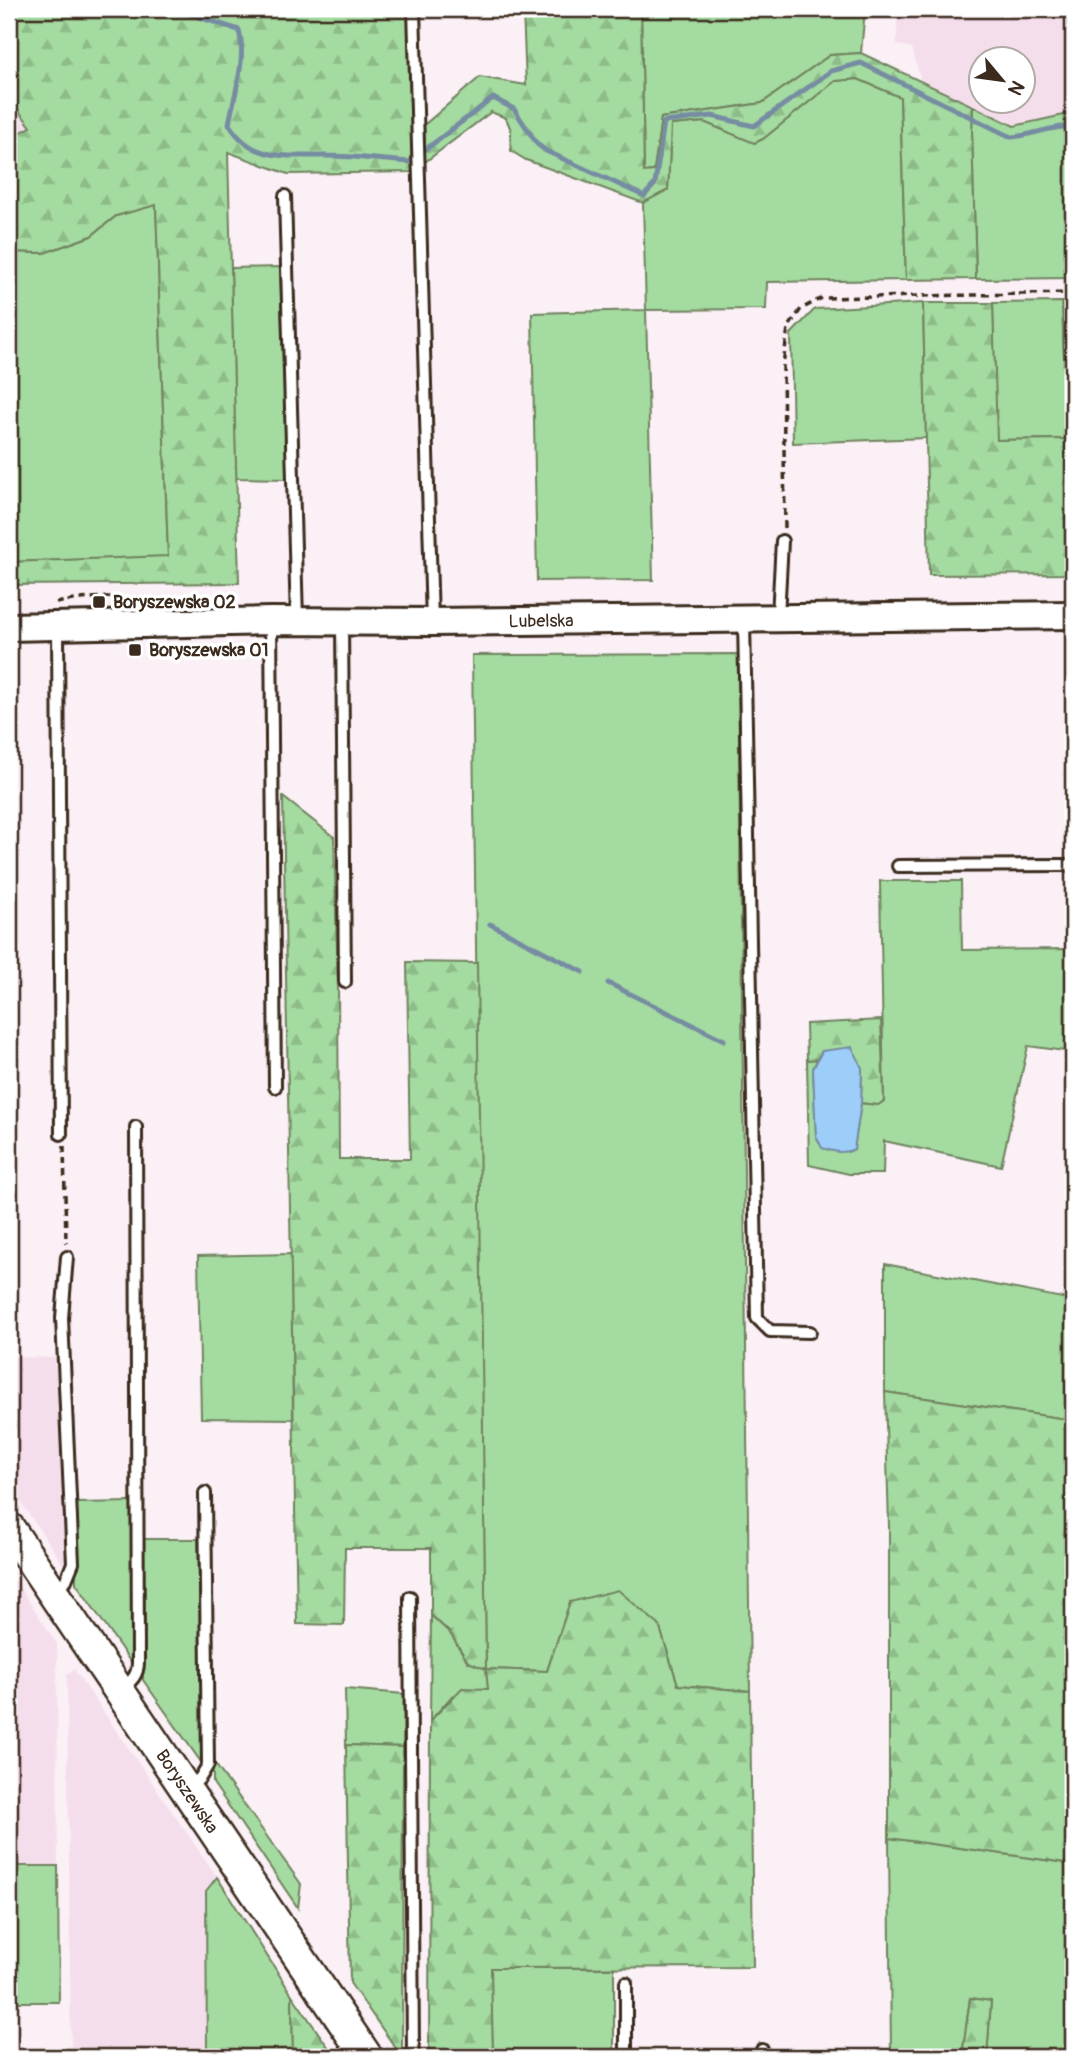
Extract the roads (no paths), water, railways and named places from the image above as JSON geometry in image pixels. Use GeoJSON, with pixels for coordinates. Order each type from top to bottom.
{"type":"FeatureCollection","features":[{"type":"Feature","properties":{"kind":"main road","name":"Boryszewska"},"geometry":{"type":"LineString","coordinates":[[9,1528],[367,2057]]}},
{"type":"Feature","properties":{"kind":"street","name":"Lubelska"},"geometry":{"type":"LineString","coordinates":[[9,627],[284,621],[744,620],[1073,615]]}},
{"type":"Feature","properties":{"kind":"lane"},"geometry":{"type":"LineString","coordinates":[[414,9],[432,622]]}},
{"type":"Feature","properties":{"kind":"lane"},"geometry":{"type":"LineString","coordinates":[[275,1087],[284,621],[285,196]]}},
{"type":"Feature","properties":{"kind":"lane"},"geometry":{"type":"LineString","coordinates":[[778,619],[782,541]]}},
{"type":"Feature","properties":{"kind":"lane"},"geometry":{"type":"LineString","coordinates":[[744,620],[757,1318],[770,1331],[810,1332]]}},
{"type":"Feature","properties":{"kind":"lane"},"geometry":{"type":"LineString","coordinates":[[341,622],[345,982]]}},
{"type":"Feature","properties":{"kind":"lane"},"geometry":{"type":"LineString","coordinates":[[58,627],[61,1134]]}},
{"type":"Feature","properties":{"kind":"lane"},"geometry":{"type":"LineString","coordinates":[[898,866],[1073,865]]}},
{"type":"Feature","properties":{"kind":"lane"},"geometry":{"type":"LineString","coordinates":[[120,1690],[138,1671],[136,1128]]}},
{"type":"Feature","properties":{"kind":"lane"},"geometry":{"type":"LineString","coordinates":[[53,1594],[66,1580],[72,1563],[62,1318],[67,1257]]}},
{"type":"Feature","properties":{"kind":"lane"},"geometry":{"type":"LineString","coordinates":[[186,1789],[200,1778],[208,1765],[205,1493]]}},
{"type":"Feature","properties":{"kind":"lane"},"geometry":{"type":"LineString","coordinates":[[410,1597],[413,2057]]}},
{"type":"Feature","properties":{"kind":"lane"},"geometry":{"type":"LineString","coordinates":[[626,1983],[626,2057]]}},
{"type":"Feature","properties":{"kind":"water"},"geometry":{"type":"Polygon","coordinates":[[[852,1047],[862,1068],[861,1103],[854,1149],[838,1152],[822,1148],[816,1136],[813,1069],[822,1051],[852,1047]]]}},
{"type":"Feature","properties":{"kind":"waterway"},"geometry":{"type":"LineString","coordinates":[[174,9],[239,30],[241,65],[229,124],[249,145],[260,151],[285,156],[409,162],[493,98],[514,109],[537,144],[546,151],[644,196],[655,184],[664,122],[712,116],[754,126],[831,71],[861,63],[1011,137],[1073,127]]}},
{"type":"Feature","properties":{"kind":"waterway"},"geometry":{"type":"LineString","coordinates":[[490,924],[583,972]]}},
{"type":"Feature","properties":{"kind":"waterway"},"geometry":{"type":"LineString","coordinates":[[608,983],[724,1040]]}},
{"type":"Feature","properties":{"kind":"place","name":"Boryszewska 02"},"geometry":{"type":"Point","coordinates":[99,602]}},
{"type":"Feature","properties":{"kind":"place","name":"Boryszewska 01"},"geometry":{"type":"Point","coordinates":[135,650]}}]}
